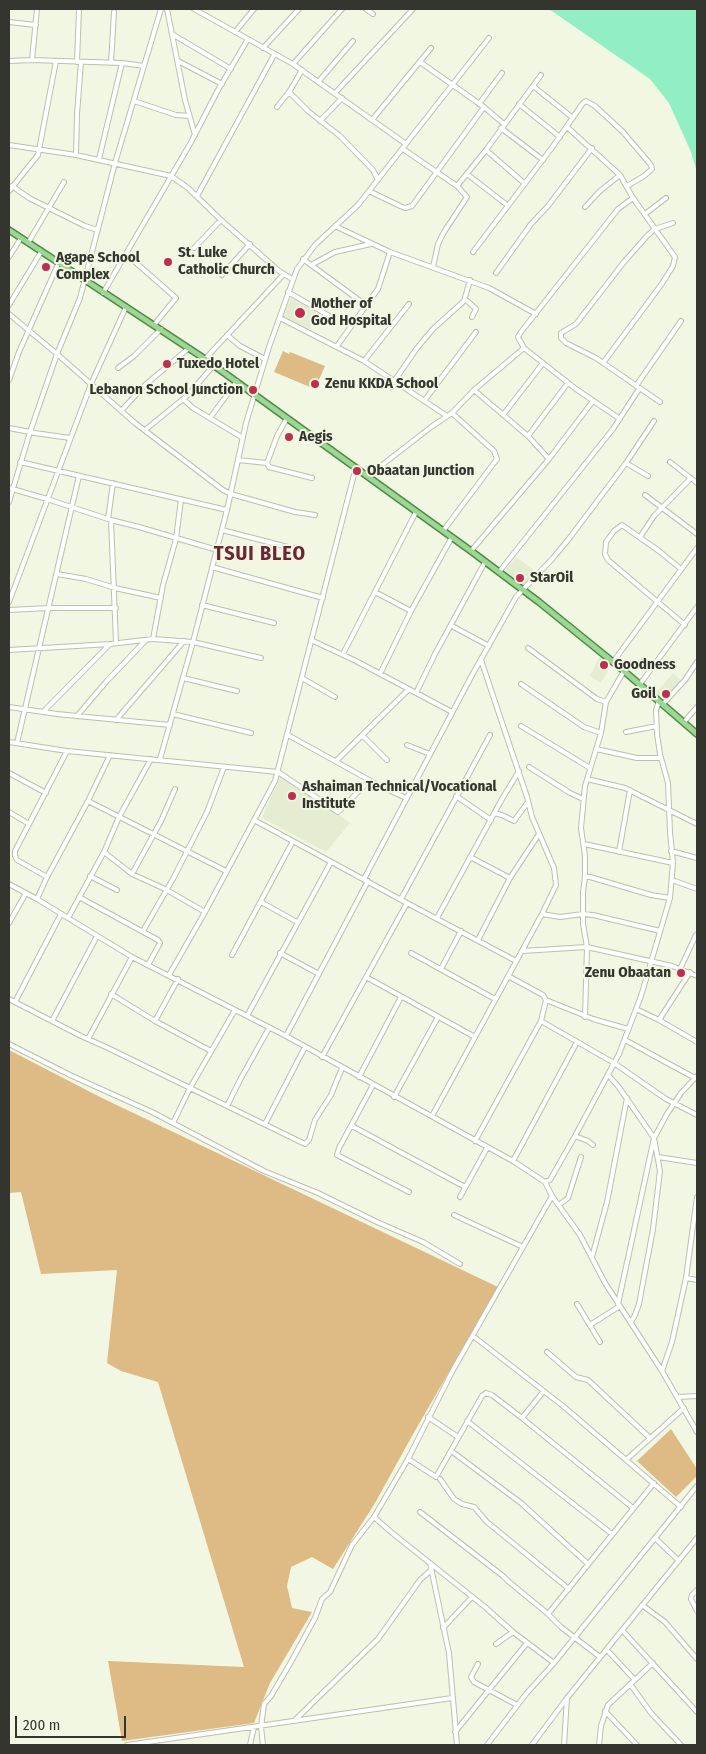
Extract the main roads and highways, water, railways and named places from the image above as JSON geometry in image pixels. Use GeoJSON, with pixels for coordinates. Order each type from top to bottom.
{"type":"FeatureCollection","features":[{"type":"Feature","properties":{"kind":"main road"},"geometry":{"type":"LineString","coordinates":[[9,230],[237,381],[500,572],[640,684],[697,734]]}},
{"type":"Feature","properties":{"kind":"place","name":"St. Luke Catholic Church"},"geometry":{"type":"Point","coordinates":[168,262]}},
{"type":"Feature","properties":{"kind":"place","name":"Agape School Complex"},"geometry":{"type":"Point","coordinates":[46,267]}},
{"type":"Feature","properties":{"kind":"place","name":"Mother of God Hospital"},"geometry":{"type":"Point","coordinates":[300,313]}},
{"type":"Feature","properties":{"kind":"place","name":"Tuxedo Hotel"},"geometry":{"type":"Point","coordinates":[167,364]}},
{"type":"Feature","properties":{"kind":"place","name":"Zenu KKDA School"},"geometry":{"type":"Point","coordinates":[315,384]}},
{"type":"Feature","properties":{"kind":"place","name":"Lebanon School Junction"},"geometry":{"type":"Point","coordinates":[253,390]}},
{"type":"Feature","properties":{"kind":"place","name":"Aegis"},"geometry":{"type":"Point","coordinates":[289,437]}},
{"type":"Feature","properties":{"kind":"place","name":"Obaatan Junction"},"geometry":{"type":"Point","coordinates":[357,471]}},
{"type":"Feature","properties":{"kind":"place","name":"StarOil"},"geometry":{"type":"Point","coordinates":[520,578]}},
{"type":"Feature","properties":{"kind":"place","name":"Goodness"},"geometry":{"type":"Point","coordinates":[604,665]}},
{"type":"Feature","properties":{"kind":"place","name":"Goil"},"geometry":{"type":"Point","coordinates":[666,694]}},
{"type":"Feature","properties":{"kind":"place","name":"Ashaiman Technical/Vocational Institute"},"geometry":{"type":"Point","coordinates":[292,796]}},
{"type":"Feature","properties":{"kind":"place","name":"Zenu Obaatan"},"geometry":{"type":"Point","coordinates":[681,973]}},
{"type":"Feature","properties":{"kind":"district","name":"TSUI BLEO"},"geometry":{"type":"Point","coordinates":[260,554]}}]}
